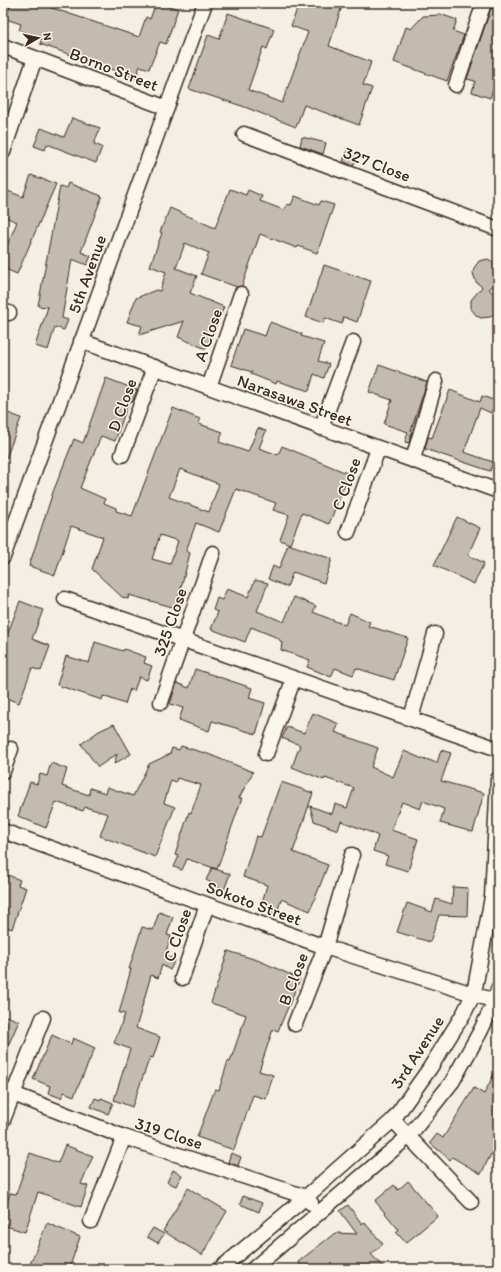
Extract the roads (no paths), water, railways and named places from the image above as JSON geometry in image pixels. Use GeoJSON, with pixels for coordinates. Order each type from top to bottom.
{"type":"FeatureCollection","features":[{"type":"Feature","properties":{"kind":"street","name":"5th Avenue"},"geometry":{"type":"LineString","coordinates":[[3,557],[205,3]]}},
{"type":"Feature","properties":{"kind":"street"},"geometry":{"type":"LineString","coordinates":[[456,85],[484,3]]}},
{"type":"Feature","properties":{"kind":"street","name":"Borno Street"},"geometry":{"type":"LineString","coordinates":[[3,46],[167,108]]}},
{"type":"Feature","properties":{"kind":"street"},"geometry":{"type":"LineString","coordinates":[[3,152],[35,58]]}},
{"type":"Feature","properties":{"kind":"street","name":"327 Close"},"geometry":{"type":"LineString","coordinates":[[244,134],[498,229]]}},
{"type":"Feature","properties":{"kind":"street","name":"A Close"},"geometry":{"type":"LineString","coordinates":[[209,388],[241,294]]}},
{"type":"Feature","properties":{"kind":"street","name":"Narasawa Street"},"geometry":{"type":"LineString","coordinates":[[81,341],[378,449],[413,459],[498,491]]}},
{"type":"Feature","properties":{"kind":"street"},"geometry":{"type":"LineString","coordinates":[[321,428],[354,342]]}},
{"type":"Feature","properties":{"kind":"street","name":"D Close"},"geometry":{"type":"LineString","coordinates":[[122,455],[155,367]]}},
{"type":"Feature","properties":{"kind":"street"},"geometry":{"type":"LineString","coordinates":[[413,459],[436,381]]}},
{"type":"Feature","properties":{"kind":"street","name":"C Close"},"geometry":{"type":"LineString","coordinates":[[348,532],[378,449]]}},
{"type":"Feature","properties":{"kind":"street","name":"325 Close"},"geometry":{"type":"LineString","coordinates":[[161,702],[213,553]]}},
{"type":"Feature","properties":{"kind":"street"},"geometry":{"type":"LineString","coordinates":[[65,599],[498,749]]}},
{"type":"Feature","properties":{"kind":"street"},"geometry":{"type":"LineString","coordinates":[[411,718],[435,634]]}},
{"type":"Feature","properties":{"kind":"street"},"geometry":{"type":"LineString","coordinates":[[266,754],[294,678]]}},
{"type":"Feature","properties":{"kind":"street"},"geometry":{"type":"LineString","coordinates":[[3,771],[11,749]]}},
{"type":"Feature","properties":{"kind":"street","name":"3rd Avenue"},"geometry":{"type":"LineString","coordinates":[[220,1269],[306,1197],[393,1120],[430,1068],[474,993],[492,897],[498,779]]}},
{"type":"Feature","properties":{"kind":"street","name":"Sokoto Street"},"geometry":{"type":"LineString","coordinates":[[3,831],[325,947],[474,993],[497,997]]}},
{"type":"Feature","properties":{"kind":"street"},"geometry":{"type":"LineString","coordinates":[[325,947],[352,855]]}},
{"type":"Feature","properties":{"kind":"street","name":"C Close"},"geometry":{"type":"LineString","coordinates":[[182,978],[207,905]]}},
{"type":"Feature","properties":{"kind":"street","name":"B Close"},"geometry":{"type":"LineString","coordinates":[[295,1024],[325,947]]}},
{"type":"Feature","properties":{"kind":"street"},"geometry":{"type":"LineString","coordinates":[[246,1247],[258,1268],[320,1212],[409,1136],[452,1082],[480,1032],[497,997]]}},
{"type":"Feature","properties":{"kind":"street"},"geometry":{"type":"LineString","coordinates":[[3,1120],[8,1092],[43,1018]]}},
{"type":"Feature","properties":{"kind":"street","name":"319 Close"},"geometry":{"type":"LineString","coordinates":[[8,1092],[124,1137],[306,1197],[320,1212]]}},
{"type":"Feature","properties":{"kind":"street"},"geometry":{"type":"LineString","coordinates":[[393,1120],[471,1202]]}},
{"type":"Feature","properties":{"kind":"street"},"geometry":{"type":"LineString","coordinates":[[91,1221],[124,1137]]}}]}
